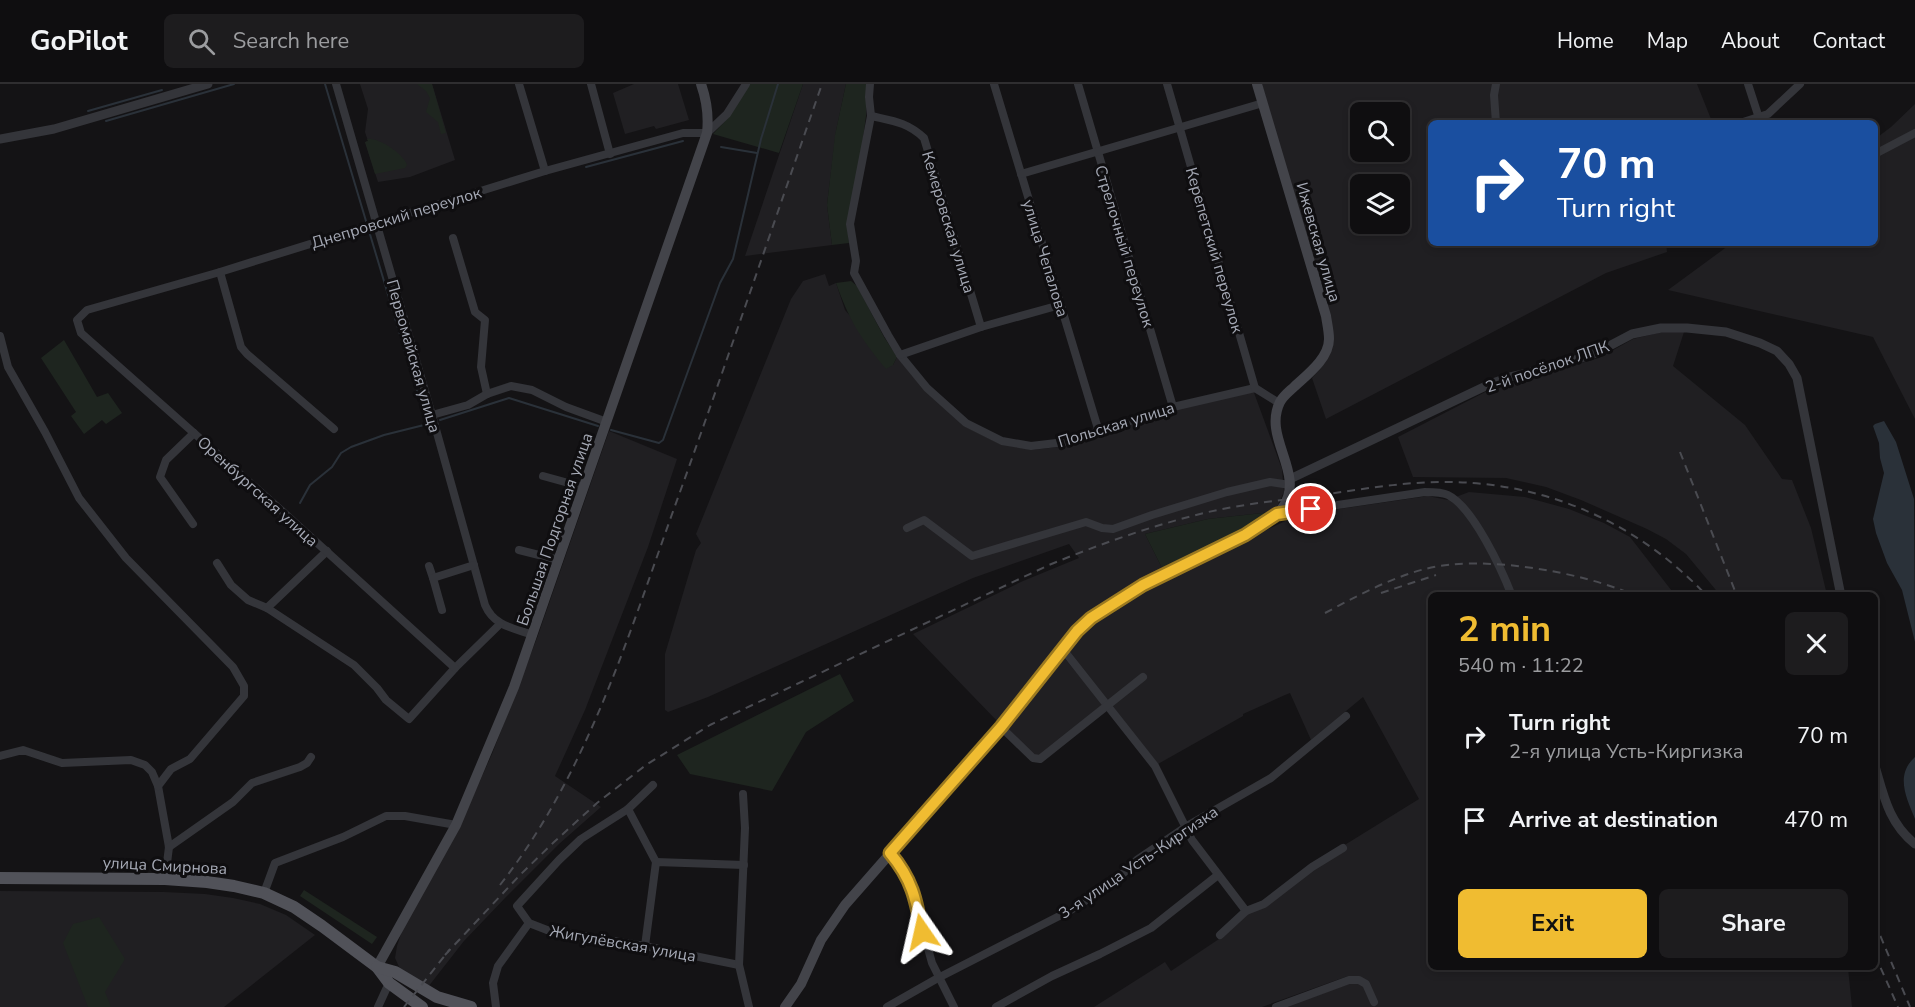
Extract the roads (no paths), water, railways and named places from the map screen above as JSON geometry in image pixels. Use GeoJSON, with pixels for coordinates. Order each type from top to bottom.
{"type":"FeatureCollection","features":[{"type":"Feature","properties":{"kind":"main road","name":"Большая Подгорная улица"},"geometry":{"type":"LineString","coordinates":[[377,967],[456,825],[514,687],[707,133],[709,120],[702,84]]}},
{"type":"Feature","properties":{"kind":"main road","name":"Ижевская улица"},"geometry":{"type":"LineString","coordinates":[[1257,84],[1326,316],[1329,340],[1325,354],[1317,366],[1282,399]]}},
{"type":"Feature","properties":{"kind":"main road"},"geometry":{"type":"LineString","coordinates":[[785,1007],[801,984],[832,922],[1001,727],[1062,648],[1091,618],[1143,585],[1245,535],[1277,514],[1287,499],[1290,482],[1276,433],[1275,421],[1282,399]]}},
{"type":"Feature","properties":{"kind":"main road","name":"улица Смирнова"},"geometry":{"type":"LineString","coordinates":[[0,878],[165,879],[207,882],[264,893],[294,907],[377,967]]}},
{"type":"Feature","properties":{"kind":"main road"},"geometry":{"type":"LineString","coordinates":[[377,967],[389,983],[422,1007]]}},
{"type":"Feature","properties":{"kind":"main road"},"geometry":{"type":"LineString","coordinates":[[377,967],[395,972],[437,997],[471,1007]]}},
{"type":"Feature","properties":{"kind":"street"},"geometry":{"type":"LineString","coordinates":[[0,139],[54,129],[208,84]]}},
{"type":"Feature","properties":{"kind":"street","name":"Первомайская улица"},"geometry":{"type":"LineString","coordinates":[[336,84],[432,415],[484,605],[500,624]]}},
{"type":"Feature","properties":{"kind":"street"},"geometry":{"type":"LineString","coordinates":[[519,84],[545,171]]}},
{"type":"Feature","properties":{"kind":"street"},"geometry":{"type":"LineString","coordinates":[[591,84],[610,154]]}},
{"type":"Feature","properties":{"kind":"street"},"geometry":{"type":"LineString","coordinates":[[707,133],[727,114],[746,84]]}},
{"type":"Feature","properties":{"kind":"street","name":"Польская улица"},"geometry":{"type":"LineString","coordinates":[[870,84],[871,117],[850,225],[856,261],[854,273],[900,355],[927,388],[966,423],[1002,441],[1030,446],[1065,442],[1173,407],[1255,388]]}},
{"type":"Feature","properties":{"kind":"street","name":"улица Чепалова"},"geometry":{"type":"LineString","coordinates":[[994,84],[1099,432]]}},
{"type":"Feature","properties":{"kind":"street","name":"Стрелочный переулок"},"geometry":{"type":"LineString","coordinates":[[1078,84],[1173,407]]}},
{"type":"Feature","properties":{"kind":"street","name":"Керепетский переулок"},"geometry":{"type":"LineString","coordinates":[[1167,84],[1255,388]]}},
{"type":"Feature","properties":{"kind":"street"},"geometry":{"type":"LineString","coordinates":[[1496,84],[1494,95],[1497,120]]}},
{"type":"Feature","properties":{"kind":"street"},"geometry":{"type":"LineString","coordinates":[[1748,84],[1759,118]]}},
{"type":"Feature","properties":{"kind":"street"},"geometry":{"type":"LineString","coordinates":[[1751,120],[1768,114],[1800,84]]}},
{"type":"Feature","properties":{"kind":"street"},"geometry":{"type":"LineString","coordinates":[[1021,174],[1096,150],[1263,103]]}},
{"type":"Feature","properties":{"kind":"street","name":"Кемеровская улица"},"geometry":{"type":"LineString","coordinates":[[871,117],[904,124],[914,128],[924,138],[981,327]]}},
{"type":"Feature","properties":{"kind":"street","name":"Днепровский переулок"},"geometry":{"type":"LineString","coordinates":[[87,310],[220,272],[545,171],[684,133],[707,133]]}},
{"type":"Feature","properties":{"kind":"street"},"geometry":{"type":"LineString","coordinates":[[1878,152],[1915,133]]}},
{"type":"Feature","properties":{"kind":"street"},"geometry":{"type":"LineString","coordinates":[[453,238],[475,312],[485,320],[481,367],[487,394]]}},
{"type":"Feature","properties":{"kind":"street"},"geometry":{"type":"LineString","coordinates":[[220,272],[241,347],[334,429]]}},
{"type":"Feature","properties":{"kind":"street"},"geometry":{"type":"LineString","coordinates":[[900,355],[981,327],[1060,305]]}},
{"type":"Feature","properties":{"kind":"street","name":"Оренбургская улица"},"geometry":{"type":"LineString","coordinates":[[87,310],[77,320],[81,333],[455,668]]}},
{"type":"Feature","properties":{"kind":"street","name":"2-й посёлок ЛПК"},"geometry":{"type":"LineString","coordinates":[[1290,482],[1491,384],[1596,353],[1632,334],[1661,328],[1687,328],[1725,333],[1760,343],[1777,351],[1789,363],[1797,378],[1840,592]]}},
{"type":"Feature","properties":{"kind":"street"},"geometry":{"type":"LineString","coordinates":[[0,336],[8,367],[79,498],[126,558],[233,667],[244,686],[244,696],[190,759],[171,769],[158,786]]}},
{"type":"Feature","properties":{"kind":"street"},"geometry":{"type":"LineString","coordinates":[[432,415],[468,405],[487,394],[511,386],[532,390],[566,407],[607,422]]}},
{"type":"Feature","properties":{"kind":"street"},"geometry":{"type":"LineString","coordinates":[[1255,388],[1282,399]]}},
{"type":"Feature","properties":{"kind":"street"},"geometry":{"type":"LineString","coordinates":[[193,524],[160,477],[166,460],[194,433]]}},
{"type":"Feature","properties":{"kind":"street"},"geometry":{"type":"LineString","coordinates":[[543,476],[583,487]]}},
{"type":"Feature","properties":{"kind":"street"},"geometry":{"type":"LineString","coordinates":[[907,528],[924,520],[972,556],[1086,522],[1113,529],[1152,514],[1245,488],[1290,482]]}},
{"type":"Feature","properties":{"kind":"street"},"geometry":{"type":"LineString","coordinates":[[1277,514],[1425,492],[1447,495],[1461,505],[1481,534],[1500,565],[1510,592]]}},
{"type":"Feature","properties":{"kind":"street"},"geometry":{"type":"LineString","coordinates":[[519,549],[559,560]]}},
{"type":"Feature","properties":{"kind":"street"},"geometry":{"type":"LineString","coordinates":[[267,608],[327,551]]}},
{"type":"Feature","properties":{"kind":"street"},"geometry":{"type":"LineString","coordinates":[[217,563],[231,585],[248,600],[267,608],[354,665],[386,699],[409,719],[455,668],[500,624],[533,635]]}},
{"type":"Feature","properties":{"kind":"street"},"geometry":{"type":"LineString","coordinates":[[433,578],[474,565]]}},
{"type":"Feature","properties":{"kind":"street"},"geometry":{"type":"LineString","coordinates":[[429,566],[442,610]]}},
{"type":"Feature","properties":{"kind":"street"},"geometry":{"type":"LineString","coordinates":[[1062,648],[1155,766],[1192,840],[1246,910]]}},
{"type":"Feature","properties":{"kind":"street"},"geometry":{"type":"LineString","coordinates":[[1001,727],[1033,758],[1040,759],[1143,677]]}},
{"type":"Feature","properties":{"kind":"street","name":"3-я улица Усть-Киргизка"},"geometry":{"type":"LineString","coordinates":[[887,1007],[938,978],[1071,910],[1113,883],[1138,859],[1187,826],[1271,778],[1346,716]]}},
{"type":"Feature","properties":{"kind":"street"},"geometry":{"type":"LineString","coordinates":[[0,756],[23,750],[62,763],[131,760],[145,765],[152,772],[158,786],[168,847],[165,879]]}},
{"type":"Feature","properties":{"kind":"street"},"geometry":{"type":"LineString","coordinates":[[168,847],[233,802],[252,783],[300,767],[307,763],[310,757]]}},
{"type":"Feature","properties":{"kind":"street"},"geometry":{"type":"LineString","coordinates":[[1878,776],[1890,814],[1897,827],[1915,844]]}},
{"type":"Feature","properties":{"kind":"street"},"geometry":{"type":"LineString","coordinates":[[645,946],[656,862],[628,809],[653,785]]}},
{"type":"Feature","properties":{"kind":"street"},"geometry":{"type":"LineString","coordinates":[[743,794],[746,828],[739,965],[749,1007]]}},
{"type":"Feature","properties":{"kind":"street","name":"Жигулёвская улица"},"geometry":{"type":"LineString","coordinates":[[628,809],[581,839],[517,906],[529,923],[547,930],[645,946],[739,965]]}},
{"type":"Feature","properties":{"kind":"street"},"geometry":{"type":"LineString","coordinates":[[264,893],[275,863],[343,837],[386,816],[405,816],[456,825]]}},
{"type":"Feature","properties":{"kind":"street"},"geometry":{"type":"LineString","coordinates":[[1220,935],[1246,910],[1264,904],[1312,867],[1344,848]]}},
{"type":"Feature","properties":{"kind":"street"},"geometry":{"type":"LineString","coordinates":[[890,853],[910,883],[926,945],[938,978],[954,1007]]}},
{"type":"Feature","properties":{"kind":"street"},"geometry":{"type":"LineString","coordinates":[[656,862],[744,865]]}},
{"type":"Feature","properties":{"kind":"street"},"geometry":{"type":"LineString","coordinates":[[996,1007],[1052,976],[1151,928],[1218,875]]}},
{"type":"Feature","properties":{"kind":"street"},"geometry":{"type":"LineString","coordinates":[[496,1007],[493,983],[498,966],[529,923]]}},
{"type":"Feature","properties":{"kind":"street"},"geometry":{"type":"LineString","coordinates":[[1276,1007],[1349,980],[1359,980],[1366,984],[1374,1002]]}},
{"type":"Feature","properties":{"kind":"street"},"geometry":{"type":"LineString","coordinates":[[378,1007],[389,983]]}},
{"type":"Feature","properties":{"kind":"waterway"},"geometry":{"type":"LineString","coordinates":[[106,121],[234,84]]}},
{"type":"Feature","properties":{"kind":"waterway"},"geometry":{"type":"LineString","coordinates":[[325,84],[413,378]]}},
{"type":"Feature","properties":{"kind":"waterway"},"geometry":{"type":"LineString","coordinates":[[611,430],[659,443],[663,440],[720,283],[733,259],[761,139],[778,84]]}},
{"type":"Feature","properties":{"kind":"waterway"},"geometry":{"type":"LineString","coordinates":[[88,111],[162,90]]}},
{"type":"Feature","properties":{"kind":"waterway"},"geometry":{"type":"LineString","coordinates":[[586,167],[683,141]]}},
{"type":"Feature","properties":{"kind":"waterway"},"geometry":{"type":"LineString","coordinates":[[721,147],[757,153]]}},
{"type":"Feature","properties":{"kind":"waterway"},"geometry":{"type":"LineString","coordinates":[[417,391],[427,425]]}},
{"type":"Feature","properties":{"kind":"waterway"},"geometry":{"type":"LineString","coordinates":[[440,420],[509,398],[598,426]]}},
{"type":"Feature","properties":{"kind":"waterway"},"geometry":{"type":"LineString","coordinates":[[300,503],[310,485],[332,467],[341,453],[384,435],[428,424]]}},
{"type":"Feature","properties":{"kind":"railway"},"geometry":{"type":"LineString","coordinates":[[500,885],[530,843],[556,800],[579,755],[619,661],[710,409],[822,84]]}},
{"type":"Feature","properties":{"kind":"railway"},"geometry":{"type":"LineString","coordinates":[[1680,452],[1735,592]]}},
{"type":"Feature","properties":{"kind":"railway"},"geometry":{"type":"LineString","coordinates":[[445,955],[520,875],[597,803],[646,765],[710,725],[1049,565],[1165,524],[1204,513],[1262,502],[1386,486],[1436,482],[1488,485],[1558,500],[1591,513],[1652,548],[1703,592]]}},
{"type":"Feature","properties":{"kind":"railway"},"geometry":{"type":"LineString","coordinates":[[1325,613],[1399,577],[1448,565],[1475,564],[1532,568],[1589,580],[1626,592]]}},
{"type":"Feature","properties":{"kind":"railway"},"geometry":{"type":"LineString","coordinates":[[1381,593],[1436,575]]}},
{"type":"Feature","properties":{"kind":"railway"},"geometry":{"type":"LineString","coordinates":[[1878,930],[1910,1007]]}},
{"type":"Feature","properties":{"kind":"railway"},"geometry":{"type":"LineString","coordinates":[[404,1007],[450,949]]}},
{"type":"Feature","properties":{"kind":"railway"},"geometry":{"type":"LineString","coordinates":[[1878,962],[1898,1007]]}}]}
